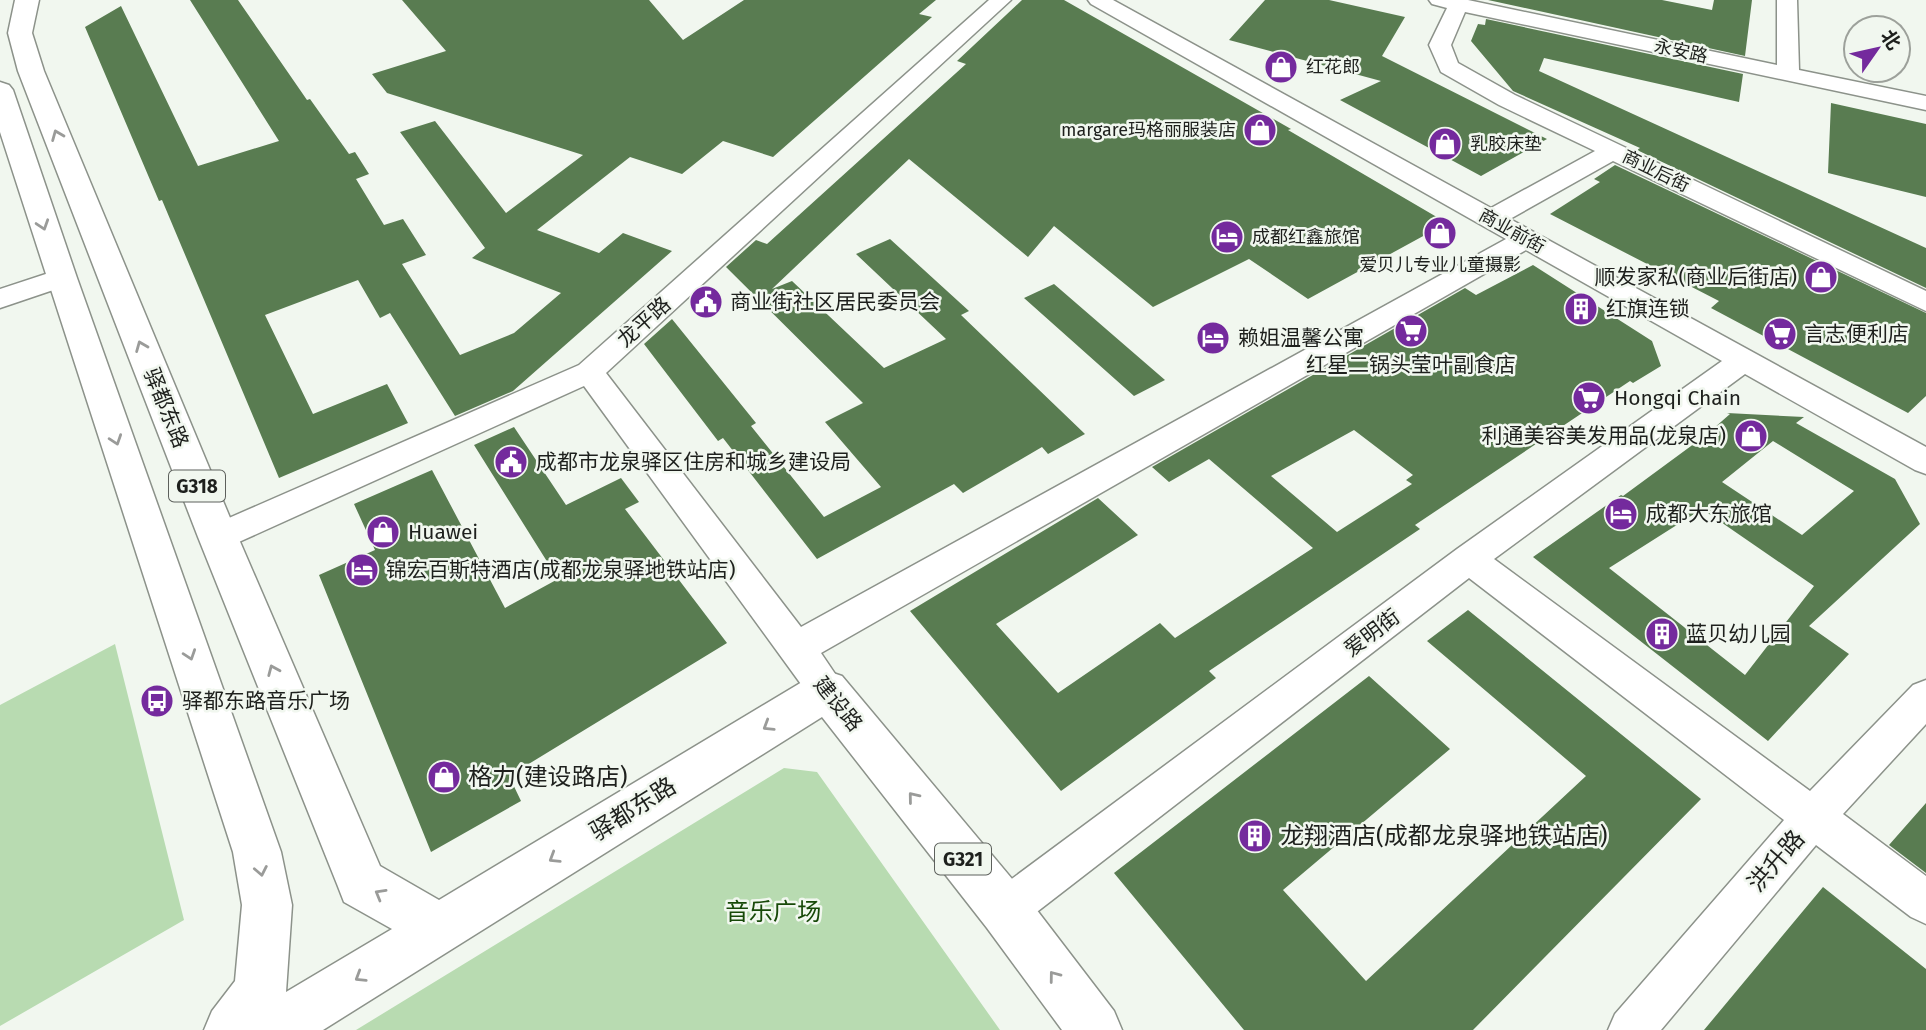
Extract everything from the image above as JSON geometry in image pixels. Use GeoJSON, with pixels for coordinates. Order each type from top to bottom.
{"type":"FeatureCollection","features":[{"type":"Feature","properties":{"kind":"highway","name":"驿都东路"},"geometry":{"type":"LineString","coordinates":[[27,0],[20,33],[31,71],[218,537],[362,884],[439,928]]}},
{"type":"Feature","properties":{"kind":"highway","name":"G318"},"geometry":{"type":"LineString","coordinates":[[0,90],[61,278],[257,852],[267,905],[260,991],[231,1030]]}},
{"type":"Feature","properties":{"kind":"highway","name":"驿都东路"},"geometry":{"type":"LineString","coordinates":[[274,1030],[827,690]]}},
{"type":"Feature","properties":{"kind":"highway","name":"建设路"},"geometry":{"type":"LineString","coordinates":[[827,690],[1005,910],[1095,1030]]}},
{"type":"Feature","properties":{"kind":"street","name":"龙平路"},"geometry":{"type":"LineString","coordinates":[[218,537],[589,372],[1001,0]]}},
{"type":"Feature","properties":{"kind":"street","name":"商业前街"},"geometry":{"type":"LineString","coordinates":[[1098,0],[1926,462]]}},
{"type":"Feature","properties":{"kind":"street"},"geometry":{"type":"LineString","coordinates":[[1496,0],[1788,66],[1926,88]]}},
{"type":"Feature","properties":{"kind":"street"},"geometry":{"type":"LineString","coordinates":[[1787,0],[1788,66]]}},
{"type":"Feature","properties":{"kind":"street","name":"永安路"},"geometry":{"type":"LineString","coordinates":[[1447,2],[1788,66],[1926,103]]}},
{"type":"Feature","properties":{"kind":"street","name":"商业后街"},"geometry":{"type":"LineString","coordinates":[[1447,2],[1440,45],[1449,67],[1507,100],[1926,302]]}},
{"type":"Feature","properties":{"kind":"street"},"geometry":{"type":"LineString","coordinates":[[1491,219],[1613,151]]}},
{"type":"Feature","properties":{"kind":"street"},"geometry":{"type":"LineString","coordinates":[[794,649],[1526,239]]}},
{"type":"Feature","properties":{"kind":"street"},"geometry":{"type":"LineString","coordinates":[[0,299],[61,278]]}},
{"type":"Feature","properties":{"kind":"street","name":"爱明街"},"geometry":{"type":"LineString","coordinates":[[1005,910],[1469,559],[1743,361]]}},
{"type":"Feature","properties":{"kind":"street","name":"建设路"},"geometry":{"type":"LineString","coordinates":[[589,372],[827,690]]}},
{"type":"Feature","properties":{"kind":"street"},"geometry":{"type":"LineString","coordinates":[[1469,559],[1926,902]]}},
{"type":"Feature","properties":{"kind":"street","name":"洪升路"},"geometry":{"type":"LineString","coordinates":[[1631,1030],[1813,817],[1926,696]]}},
{"type":"Feature","properties":{"kind":"green space"},"geometry":{"type":"Polygon","coordinates":[[[115,644],[184,920],[0,1026],[0,705],[115,644]]]}},
{"type":"Feature","properties":{"kind":"green space","name":"音乐广场"},"geometry":{"type":"Polygon","coordinates":[[[784,768],[817,772],[1000,1030],[356,1030],[784,768]]]}},
{"type":"Feature","properties":{"kind":"building"},"geometry":{"type":"Polygon","coordinates":[[[190,0],[238,0],[307,100],[310,99],[349,154],[355,152],[369,174],[356,179],[384,225],[403,219],[426,255],[402,264],[460,355],[514,333],[561,293],[472,258],[485,248],[400,132],[435,121],[506,213],[583,155],[387,93],[372,74],[446,51],[402,0],[649,0],[683,40],[744,0],[936,0],[919,14],[932,17],[773,157],[723,141],[682,174],[630,157],[537,230],[599,253],[623,233],[672,251],[513,391],[455,416],[390,313],[380,318],[358,280],[265,315],[313,414],[387,384],[408,423],[279,478],[162,200],[159,201],[85,27],[121,6],[198,166],[279,141],[190,0]]]}},
{"type":"Feature","properties":{"kind":"building"},"geometry":{"type":"Polygon","coordinates":[[[1022,0],[1064,0],[1291,129],[1288,130],[1447,223],[1308,299],[1249,259],[1153,307],[1054,226],[1028,257],[909,159],[772,289],[792,281],[884,368],[946,339],[856,254],[890,239],[969,311],[961,315],[1085,434],[1048,454],[1042,447],[963,493],[954,484],[817,559],[723,438],[718,441],[644,344],[672,319],[756,423],[751,426],[824,517],[881,487],[825,422],[863,403],[726,267],[756,240],[767,244],[966,64],[957,61],[1022,0]]]}},
{"type":"Feature","properties":{"kind":"building"},"geometry":{"type":"Polygon","coordinates":[[[1265,0],[1329,0],[1405,17],[1382,56],[1547,139],[1481,176],[1340,100],[1381,81],[1229,40],[1265,0]]]}},
{"type":"Feature","properties":{"kind":"building"},"geometry":{"type":"Polygon","coordinates":[[[1488,0],[1662,0],[1712,10],[1714,0],[1752,0],[1745,56],[1488,0]]]}},
{"type":"Feature","properties":{"kind":"building"},"geometry":{"type":"Polygon","coordinates":[[[1486,19],[1743,74],[1739,102],[1544,58],[1539,71],[1926,248],[1926,288],[1637,150],[1640,148],[1513,91],[1471,41],[1478,24],[1485,25],[1486,19]]]}},
{"type":"Feature","properties":{"kind":"building"},"geometry":{"type":"Polygon","coordinates":[[[1831,103],[1926,124],[1926,197],[1828,173],[1831,103]]]}},
{"type":"Feature","properties":{"kind":"building"},"geometry":{"type":"Polygon","coordinates":[[[1615,165],[1926,313],[1926,396],[1908,413],[1711,308],[1719,301],[1550,214],[1600,182],[1594,179],[1615,165]]]}},
{"type":"Feature","properties":{"kind":"building"},"geometry":{"type":"Polygon","coordinates":[[[1533,265],[1652,341],[1661,366],[1633,383],[1630,381],[1415,525],[1420,529],[1209,671],[1216,678],[1061,791],[910,611],[1098,498],[1138,535],[996,624],[1058,693],[1160,623],[1175,638],[1313,548],[1209,459],[1169,482],[1152,467],[1465,288],[1476,295],[1533,265]],[[1354,430],[1271,476],[1337,532],[1412,484],[1406,480],[1413,475],[1354,430]]]}},
{"type":"Feature","properties":{"kind":"building"},"geometry":{"type":"Polygon","coordinates":[[[1054,284],[1165,380],[1134,396],[1024,298],[1054,284]]]}},
{"type":"Feature","properties":{"kind":"building"},"geometry":{"type":"Polygon","coordinates":[[[1727,413],[1804,417],[1796,423],[1895,479],[1920,524],[1809,626],[1849,654],[1768,741],[1533,557],[1623,496],[1730,414],[1727,413]],[[1773,441],[1722,482],[1802,535],[1854,491],[1773,441]],[[1702,509],[1609,568],[1745,675],[1814,586],[1702,509]]]}},
{"type":"Feature","properties":{"kind":"building"},"geometry":{"type":"Polygon","coordinates":[[[514,427],[566,505],[621,478],[639,502],[625,509],[727,643],[509,776],[521,801],[431,852],[319,575],[375,550],[354,504],[432,470],[505,608],[558,579],[474,445],[514,427]]]}},
{"type":"Feature","properties":{"kind":"building","name":"龙翔酒店(成都龙泉驿地铁站店)"},"geometry":{"type":"Polygon","coordinates":[[[1468,610],[1701,799],[1473,1030],[1244,1030],[1114,873],[1369,676],[1450,749],[1283,890],[1366,981],[1586,776],[1427,641],[1468,610]]]}},
{"type":"Feature","properties":{"kind":"building"},"geometry":{"type":"Polygon","coordinates":[[[1926,803],[1926,873],[1889,845],[1926,803]]]}},
{"type":"Feature","properties":{"kind":"building"},"geometry":{"type":"Polygon","coordinates":[[[1823,887],[1926,969],[1926,1030],[1704,1030],[1823,887]]]}},
{"type":"Feature","properties":{"kind":"place","name":"红花郎"},"geometry":{"type":"Point","coordinates":[1281,67]}},
{"type":"Feature","properties":{"kind":"place","name":"margare玛格丽服装店"},"geometry":{"type":"Point","coordinates":[1260,130]}},
{"type":"Feature","properties":{"kind":"place","name":"乳胶床垫"},"geometry":{"type":"Point","coordinates":[1445,144]}},
{"type":"Feature","properties":{"kind":"place","name":"爱贝儿专业儿童摄影"},"geometry":{"type":"Point","coordinates":[1440,233]}},
{"type":"Feature","properties":{"kind":"place","name":"成都红鑫旅馆"},"geometry":{"type":"Point","coordinates":[1227,237]}},
{"type":"Feature","properties":{"kind":"place","name":"顺发家私(商业后街店)"},"geometry":{"type":"Point","coordinates":[1821,277]}},
{"type":"Feature","properties":{"kind":"place","name":"商业街社区居民委员会"},"geometry":{"type":"Point","coordinates":[706,302]}},
{"type":"Feature","properties":{"kind":"place","name":"红旗连锁"},"geometry":{"type":"Point","coordinates":[1581,309]}},
{"type":"Feature","properties":{"kind":"place","name":"红星二锅头莹叶副食店"},"geometry":{"type":"Point","coordinates":[1411,331]}},
{"type":"Feature","properties":{"kind":"place","name":"言志便利店"},"geometry":{"type":"Point","coordinates":[1780,334]}},
{"type":"Feature","properties":{"kind":"place","name":"赖姐温馨公寓"},"geometry":{"type":"Point","coordinates":[1213,338]}},
{"type":"Feature","properties":{"kind":"place","name":"Hongqi Chain"},"geometry":{"type":"Point","coordinates":[1589,398]}},
{"type":"Feature","properties":{"kind":"place","name":"利通美容美发用品(龙泉店)"},"geometry":{"type":"Point","coordinates":[1751,436]}},
{"type":"Feature","properties":{"kind":"place","name":"成都市龙泉驿区住房和城乡建设局"},"geometry":{"type":"Point","coordinates":[511,462]}},
{"type":"Feature","properties":{"kind":"place","name":"成都大东旅馆"},"geometry":{"type":"Point","coordinates":[1621,514]}},
{"type":"Feature","properties":{"kind":"place","name":"Huawei"},"geometry":{"type":"Point","coordinates":[383,532]}},
{"type":"Feature","properties":{"kind":"place","name":"锦宏百斯特酒店(成都龙泉驿地铁站店)"},"geometry":{"type":"Point","coordinates":[362,570]}},
{"type":"Feature","properties":{"kind":"place","name":"蓝贝幼儿园"},"geometry":{"type":"Point","coordinates":[1662,634]}},
{"type":"Feature","properties":{"kind":"place","name":"驿都东路音乐广场"},"geometry":{"type":"Point","coordinates":[157,701]}},
{"type":"Feature","properties":{"kind":"place","name":"格力(建设路店)"},"geometry":{"type":"Point","coordinates":[444,777]}},
{"type":"Feature","properties":{"kind":"place","name":"龙翔酒店(成都龙泉驿地铁站店)"},"geometry":{"type":"Point","coordinates":[1255,836]}}]}
